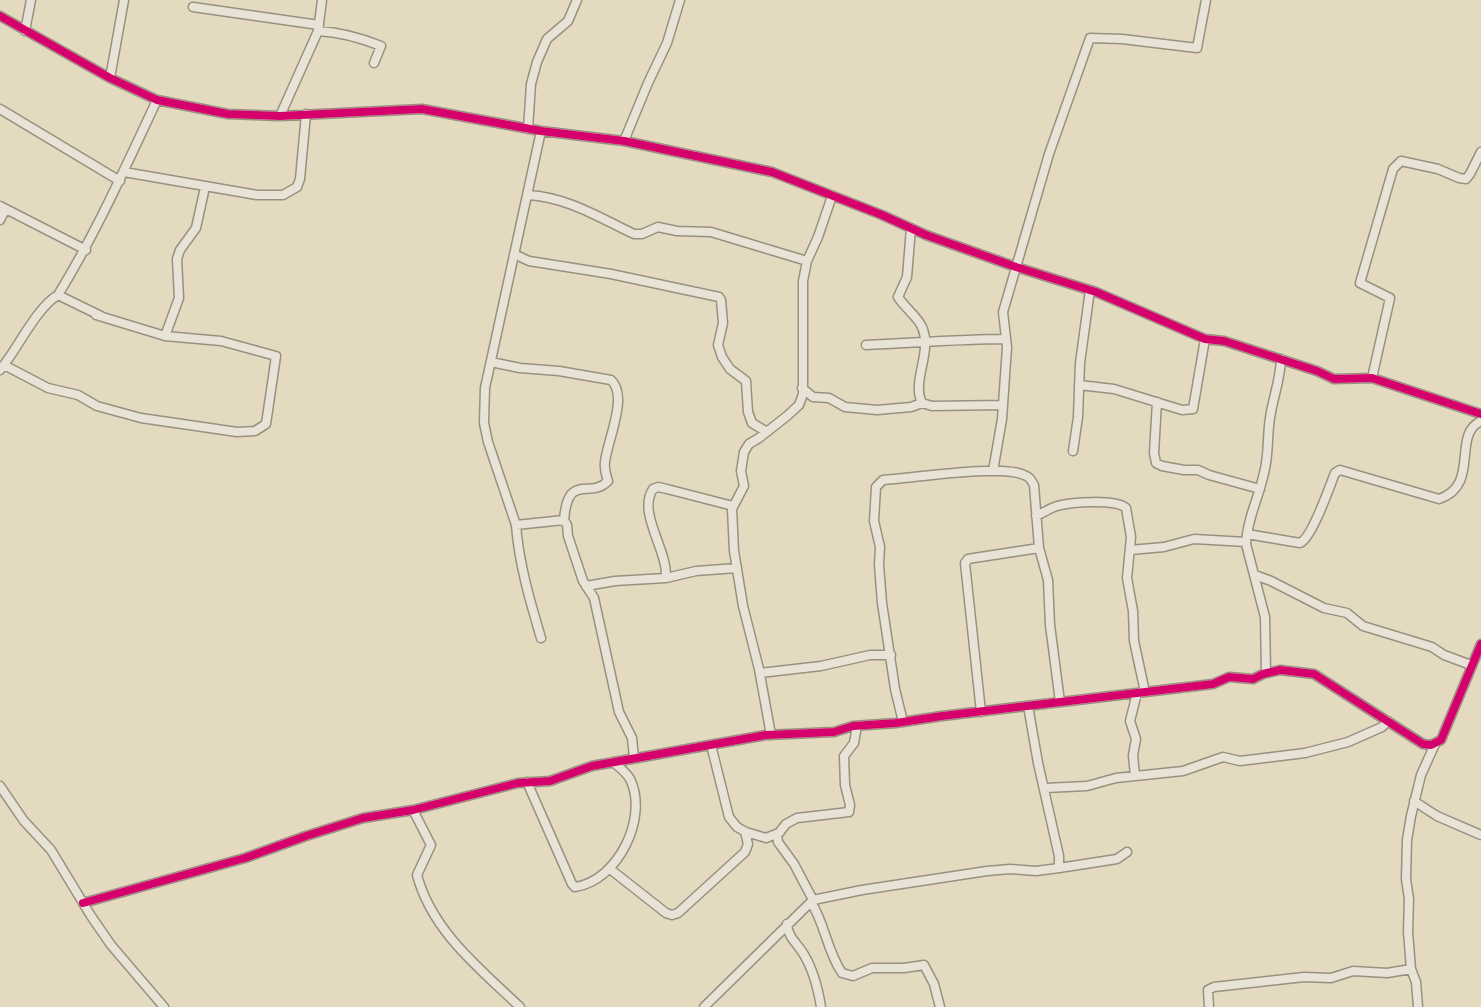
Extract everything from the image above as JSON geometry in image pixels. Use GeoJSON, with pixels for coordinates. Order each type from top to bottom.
{"type":"FeatureCollection","features":[{"type":"Feature","properties":{"kind":"street"},"geometry":{"type":"LineString","coordinates":[[25,32],[31,0]]}},
{"type":"Feature","properties":{"kind":"street"},"geometry":{"type":"LineString","coordinates":[[110,78],[124,0]]}},
{"type":"Feature","properties":{"kind":"street"},"geometry":{"type":"LineString","coordinates":[[280,116],[318,28],[322,0]]}},
{"type":"Feature","properties":{"kind":"street"},"geometry":{"type":"LineString","coordinates":[[528,129],[531,84],[537,62],[547,39],[568,21],[577,0]]}},
{"type":"Feature","properties":{"kind":"street"},"geometry":{"type":"LineString","coordinates":[[624,141],[667,43],[680,0]]}},
{"type":"Feature","properties":{"kind":"street"},"geometry":{"type":"LineString","coordinates":[[993,471],[1003,405],[1006,339],[1003,312],[1049,154],[1090,38],[1122,39],[1197,48],[1206,0]]}},
{"type":"Feature","properties":{"kind":"street"},"geometry":{"type":"LineString","coordinates":[[193,7],[344,34],[381,46],[374,63]]}},
{"type":"Feature","properties":{"kind":"street"},"geometry":{"type":"LineString","coordinates":[[0,16],[110,78],[157,100],[228,114],[280,116],[422,109],[541,132],[624,141],[772,172],[1016,267],[1090,290],[1205,339],[1224,341],[1317,371],[1334,379],[1372,378],[1481,414]]}},
{"type":"Feature","properties":{"kind":"street"},"geometry":{"type":"LineString","coordinates":[[58,295],[96,315],[140,326],[165,336],[221,341],[276,356],[266,424],[255,431],[237,432],[141,418],[97,406],[78,395],[48,388],[2,368],[32,324],[58,295],[86,250],[157,100]]}},
{"type":"Feature","properties":{"kind":"street"},"geometry":{"type":"LineString","coordinates":[[0,109],[120,181]]}},
{"type":"Feature","properties":{"kind":"street"},"geometry":{"type":"LineString","coordinates":[[124,172],[257,195],[283,195],[294,190],[300,179],[306,114]]}},
{"type":"Feature","properties":{"kind":"street"},"geometry":{"type":"LineString","coordinates":[[541,132],[485,388],[484,423],[502,487],[516,525],[517,544],[541,638]]}},
{"type":"Feature","properties":{"kind":"street"},"geometry":{"type":"LineString","coordinates":[[1372,378],[1390,298],[1360,283],[1393,169],[1401,161],[1438,169],[1466,179],[1481,152]]}},
{"type":"Feature","properties":{"kind":"street"},"geometry":{"type":"LineString","coordinates":[[165,336],[179,298],[177,259],[180,250],[196,228],[205,187]]}},
{"type":"Feature","properties":{"kind":"street"},"geometry":{"type":"LineString","coordinates":[[528,195],[546,196],[572,204],[634,234],[642,234],[658,227],[687,232],[711,232],[807,261]]}},
{"type":"Feature","properties":{"kind":"street"},"geometry":{"type":"LineString","coordinates":[[771,735],[760,674],[743,606],[731,523],[733,506],[744,486],[741,471],[744,452],[749,444],[799,405],[803,394],[803,281],[807,261],[832,196]]}},
{"type":"Feature","properties":{"kind":"street"},"geometry":{"type":"LineString","coordinates":[[0,220],[3,208],[86,250]]}},
{"type":"Feature","properties":{"kind":"street"},"geometry":{"type":"LineString","coordinates":[[911,228],[907,277],[898,297],[922,327],[925,342],[923,367],[918,387],[922,403]]}},
{"type":"Feature","properties":{"kind":"street"},"geometry":{"type":"LineString","coordinates":[[514,254],[529,261],[610,273],[718,297],[723,323],[718,345],[722,357],[730,369],[746,381],[748,412],[752,423],[767,432]]}},
{"type":"Feature","properties":{"kind":"street"},"geometry":{"type":"LineString","coordinates":[[1073,452],[1078,417],[1080,363],[1090,290]]}},
{"type":"Feature","properties":{"kind":"street"},"geometry":{"type":"LineString","coordinates":[[866,345],[944,339],[1006,339]]}},
{"type":"Feature","properties":{"kind":"street"},"geometry":{"type":"LineString","coordinates":[[1079,385],[1114,389],[1182,410],[1193,409],[1205,339]]}},
{"type":"Feature","properties":{"kind":"street"},"geometry":{"type":"LineString","coordinates":[[1266,673],[1265,617],[1247,538],[1250,516],[1265,471],[1270,416],[1281,377],[1281,359]]}},
{"type":"Feature","properties":{"kind":"street"},"geometry":{"type":"LineString","coordinates":[[491,362],[611,380],[619,391],[616,417],[605,461],[608,481],[602,486],[578,489],[572,493],[565,506],[564,520],[586,586],[594,598],[619,712],[632,738],[634,758]]}},
{"type":"Feature","properties":{"kind":"street"},"geometry":{"type":"LineString","coordinates":[[802,388],[813,397],[829,398],[845,407],[877,410],[910,407],[922,403],[932,406],[1003,405]]}},
{"type":"Feature","properties":{"kind":"street"},"geometry":{"type":"LineString","coordinates":[[1157,402],[1154,453],[1156,463],[1184,470],[1198,470],[1260,489]]}},
{"type":"Feature","properties":{"kind":"street"},"geometry":{"type":"LineString","coordinates":[[1130,550],[1164,547],[1194,539],[1247,538],[1300,543],[1307,539],[1335,473],[1340,470],[1439,499],[1449,495],[1459,486],[1464,472],[1468,433],[1474,425],[1481,421]]}},
{"type":"Feature","properties":{"kind":"street"},"geometry":{"type":"LineString","coordinates":[[903,722],[895,688],[882,603],[880,547],[874,521],[876,487],[883,480],[993,471],[1022,474],[1028,477],[1034,485],[1039,548],[1048,580],[1050,625],[1060,702]]}},
{"type":"Feature","properties":{"kind":"street"},"geometry":{"type":"LineString","coordinates":[[666,578],[665,560],[650,517],[648,503],[653,489],[667,489],[733,506]]}},
{"type":"Feature","properties":{"kind":"street"},"geometry":{"type":"LineString","coordinates":[[1036,516],[1057,506],[1086,503],[1120,503],[1128,513],[1131,537],[1127,578],[1141,692],[1130,721],[1136,739],[1133,755],[1135,776]]}},
{"type":"Feature","properties":{"kind":"street"},"geometry":{"type":"LineString","coordinates":[[516,525],[564,520]]}},
{"type":"Feature","properties":{"kind":"street"},"geometry":{"type":"LineString","coordinates":[[981,712],[965,563],[968,559],[1039,548]]}},
{"type":"Feature","properties":{"kind":"street"},"geometry":{"type":"LineString","coordinates":[[586,586],[737,568]]}},
{"type":"Feature","properties":{"kind":"street"},"geometry":{"type":"LineString","coordinates":[[1255,575],[1324,608],[1347,613],[1364,626],[1432,647],[1444,655],[1471,665]]}},
{"type":"Feature","properties":{"kind":"street"},"geometry":{"type":"LineString","coordinates":[[1418,1007],[1416,982],[1411,969],[1408,932],[1407,840],[1421,775],[1436,744],[1441,740],[1481,644]]}},
{"type":"Feature","properties":{"kind":"street"},"geometry":{"type":"LineString","coordinates":[[760,674],[821,666],[870,655],[891,655]]}},
{"type":"Feature","properties":{"kind":"street"},"geometry":{"type":"LineString","coordinates":[[83,903],[245,858],[363,818],[413,810],[470,794],[527,782],[550,781],[592,766],[771,735],[834,732],[857,726],[1214,684],[1234,676],[1253,679],[1280,670],[1314,674],[1423,744],[1436,744]]}},
{"type":"Feature","properties":{"kind":"street"},"geometry":{"type":"LineString","coordinates":[[1029,706],[1038,763],[1059,856],[1059,868]]}},
{"type":"Feature","properties":{"kind":"street"},"geometry":{"type":"LineString","coordinates":[[1045,788],[1087,786],[1106,779],[1184,771],[1223,757],[1240,761],[1305,753],[1348,742],[1382,728],[1388,721]]}},
{"type":"Feature","properties":{"kind":"street"},"geometry":{"type":"LineString","coordinates":[[711,745],[729,817],[737,827],[745,832],[766,838],[777,834],[786,824],[797,818],[849,812],[850,805],[844,785],[844,756],[854,743],[857,726]]}},
{"type":"Feature","properties":{"kind":"street"},"geometry":{"type":"LineString","coordinates":[[527,782],[572,884],[586,885],[610,869],[626,844],[637,813],[629,778],[613,762]]}},
{"type":"Feature","properties":{"kind":"street"},"geometry":{"type":"LineString","coordinates":[[0,786],[24,821],[51,850],[111,945],[164,1007]]}},
{"type":"Feature","properties":{"kind":"street"},"geometry":{"type":"LineString","coordinates":[[1414,801],[1437,816],[1481,835]]}},
{"type":"Feature","properties":{"kind":"street"},"geometry":{"type":"LineString","coordinates":[[413,810],[431,844],[417,874],[433,916],[452,941],[520,1007]]}},
{"type":"Feature","properties":{"kind":"street"},"geometry":{"type":"LineString","coordinates":[[610,869],[666,913],[672,915],[678,913],[745,852],[748,844],[745,832]]}},
{"type":"Feature","properties":{"kind":"street"},"geometry":{"type":"LineString","coordinates":[[777,834],[778,842],[801,876],[820,915],[834,961],[842,973],[853,976],[872,968],[904,968],[924,965],[931,974],[940,1007]]}},
{"type":"Feature","properties":{"kind":"street"},"geometry":{"type":"LineString","coordinates":[[704,1007],[812,901],[987,871],[1010,869],[1036,871],[1117,859],[1127,852]]}},
{"type":"Feature","properties":{"kind":"street"},"geometry":{"type":"LineString","coordinates":[[787,924],[787,932],[803,952],[811,968],[819,990],[821,1007]]}},
{"type":"Feature","properties":{"kind":"street"},"geometry":{"type":"LineString","coordinates":[[1209,1007],[1208,990],[1214,987],[1304,977],[1331,978],[1353,971],[1387,973],[1411,969]]}},
{"type":"Feature","properties":{"kind":"cycle path"},"geometry":{"type":"LineString","coordinates":[[0,16],[110,78],[157,100],[228,114],[280,116],[422,109],[541,131],[624,141],[772,172],[882,215],[926,235],[1096,292],[1205,339],[1224,341],[1317,371],[1334,379],[1372,378],[1481,414]]}},
{"type":"Feature","properties":{"kind":"cycle path"},"geometry":{"type":"LineString","coordinates":[[83,903],[245,858],[363,818],[413,810],[518,783],[550,781],[592,766],[766,735],[834,732],[853,726],[896,723],[1213,684],[1229,677],[1253,679],[1280,670],[1314,674],[1423,744],[1431,745],[1441,740],[1481,644]]}}]}
